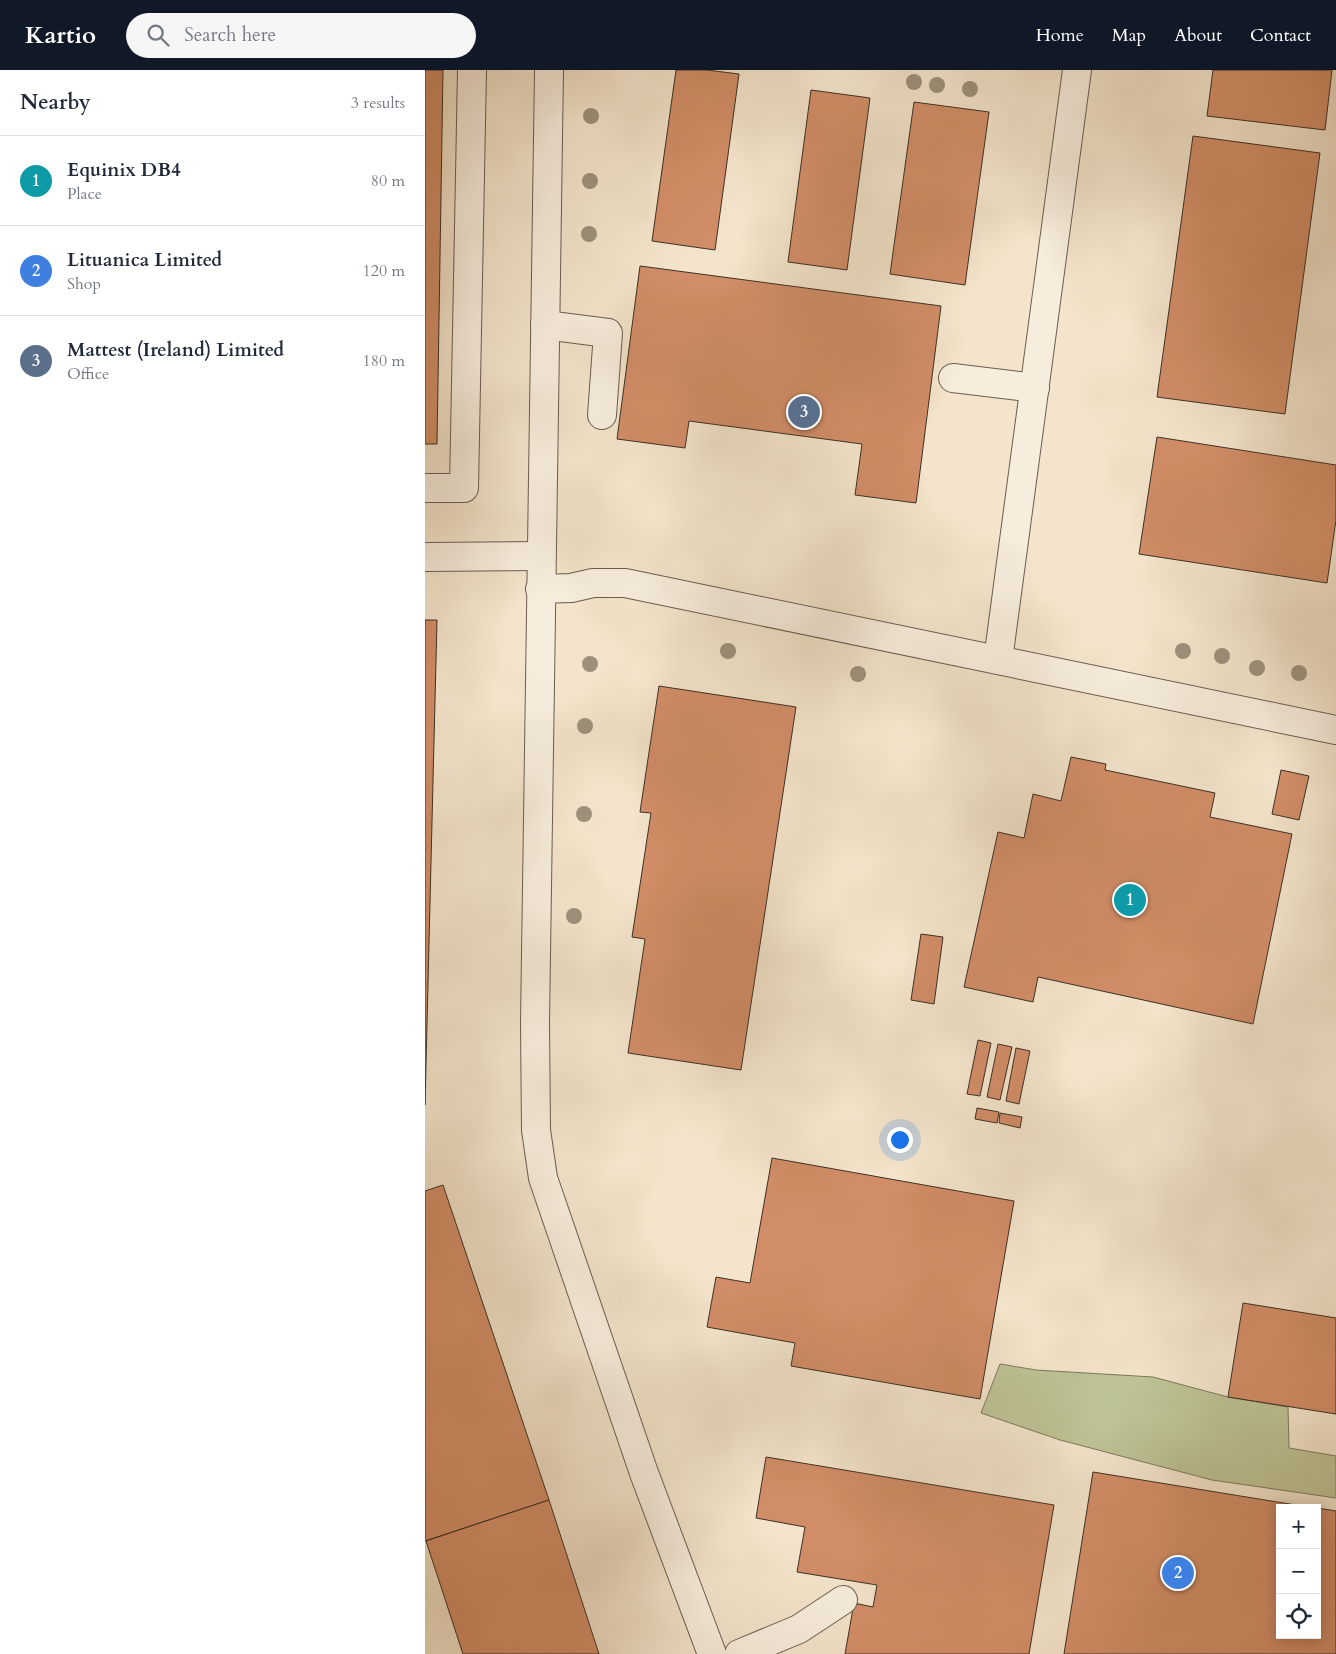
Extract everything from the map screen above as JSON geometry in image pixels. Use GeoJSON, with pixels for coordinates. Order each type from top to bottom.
{"type":"FeatureCollection","features":[{"type":"Feature","properties":{"kind":"street"},"geometry":{"type":"LineString","coordinates":[[425,488],[464,488],[472,70]]}},
{"type":"Feature","properties":{"kind":"street"},"geometry":{"type":"LineString","coordinates":[[549,70],[540,589],[535,1023],[536,1130],[543,1178],[644,1473],[712,1654]]}},
{"type":"Feature","properties":{"kind":"street"},"geometry":{"type":"LineString","coordinates":[[998,660],[1077,70]]}},
{"type":"Feature","properties":{"kind":"street"},"geometry":{"type":"LineString","coordinates":[[545,325],[608,333],[602,415]]}},
{"type":"Feature","properties":{"kind":"street"},"geometry":{"type":"LineString","coordinates":[[953,378],[1035,388]]}},
{"type":"Feature","properties":{"kind":"street"},"geometry":{"type":"LineString","coordinates":[[425,557],[541,556]]}},
{"type":"Feature","properties":{"kind":"street"},"geometry":{"type":"LineString","coordinates":[[540,589],[571,588],[593,583],[625,583],[1336,730]]}},
{"type":"Feature","properties":{"kind":"street"},"geometry":{"type":"LineString","coordinates":[[739,1654],[799,1629],[843,1600]]}},
{"type":"Feature","properties":{"kind":"green space"},"geometry":{"type":"Polygon","coordinates":[[[1000,1364],[1036,1370],[1153,1377],[1228,1397],[1288,1407],[1289,1448],[1336,1456],[1336,1498],[1212,1480],[1060,1440],[981,1413],[1000,1364]]]}},
{"type":"Feature","properties":{"kind":"building"},"geometry":{"type":"Polygon","coordinates":[[[425,70],[443,70],[437,444],[425,444],[425,70]]]}},
{"type":"Feature","properties":{"kind":"building"},"geometry":{"type":"Polygon","coordinates":[[[676,70],[707,70],[739,74],[715,250],[652,241],[676,70]]]}},
{"type":"Feature","properties":{"kind":"building"},"geometry":{"type":"Polygon","coordinates":[[[1213,70],[1332,70],[1325,130],[1207,116],[1213,70]]]}},
{"type":"Feature","properties":{"kind":"building"},"geometry":{"type":"Polygon","coordinates":[[[811,90],[870,98],[847,270],[788,262],[811,90]]]}},
{"type":"Feature","properties":{"kind":"building"},"geometry":{"type":"Polygon","coordinates":[[[914,102],[989,112],[965,285],[890,274],[914,102]]]}},
{"type":"Feature","properties":{"kind":"building"},"geometry":{"type":"Polygon","coordinates":[[[1193,136],[1320,153],[1285,414],[1157,397],[1193,136]]]}},
{"type":"Feature","properties":{"kind":"building"},"geometry":{"type":"Polygon","coordinates":[[[640,266],[941,306],[916,503],[855,495],[862,444],[689,421],[685,448],[617,439],[640,266]]]}},
{"type":"Feature","properties":{"kind":"building"},"geometry":{"type":"Polygon","coordinates":[[[1157,437],[1336,465],[1336,520],[1327,583],[1139,554],[1157,437]]]}},
{"type":"Feature","properties":{"kind":"building"},"geometry":{"type":"Polygon","coordinates":[[[425,620],[437,620],[425,1105],[425,620]]]}},
{"type":"Feature","properties":{"kind":"building"},"geometry":{"type":"Polygon","coordinates":[[[659,686],[796,707],[741,1070],[628,1053],[645,939],[632,937],[651,813],[640,812],[659,686]]]}},
{"type":"Feature","properties":{"kind":"building"},"geometry":{"type":"Polygon","coordinates":[[[1071,757],[1106,764],[1105,770],[1215,793],[1210,817],[1292,834],[1253,1024],[1038,977],[1033,1002],[964,987],[998,832],[1024,838],[1033,794],[1061,801],[1071,757]]]}},
{"type":"Feature","properties":{"kind":"building"},"geometry":{"type":"Polygon","coordinates":[[[1281,770],[1309,776],[1299,820],[1272,814],[1281,770]]]}},
{"type":"Feature","properties":{"kind":"building"},"geometry":{"type":"Polygon","coordinates":[[[921,934],[943,937],[934,1004],[911,1000],[921,934]]]}},
{"type":"Feature","properties":{"kind":"building"},"geometry":{"type":"Polygon","coordinates":[[[978,1040],[991,1043],[980,1096],[967,1094],[978,1040]]]}},
{"type":"Feature","properties":{"kind":"building"},"geometry":{"type":"Polygon","coordinates":[[[998,1044],[1012,1047],[1000,1100],[987,1097],[998,1044]]]}},
{"type":"Feature","properties":{"kind":"building"},"geometry":{"type":"Polygon","coordinates":[[[1016,1048],[1030,1051],[1019,1104],[1006,1101],[1016,1048]]]}},
{"type":"Feature","properties":{"kind":"building"},"geometry":{"type":"Polygon","coordinates":[[[977,1108],[999,1112],[997,1123],[975,1119],[977,1108]]]}},
{"type":"Feature","properties":{"kind":"building"},"geometry":{"type":"Polygon","coordinates":[[[1000,1113],[1022,1117],[1020,1128],[999,1123],[1000,1113]]]}},
{"type":"Feature","properties":{"kind":"building"},"geometry":{"type":"Polygon","coordinates":[[[772,1158],[1014,1201],[980,1399],[791,1366],[795,1343],[707,1327],[716,1277],[750,1283],[772,1158]]]}},
{"type":"Feature","properties":{"kind":"building"},"geometry":{"type":"Polygon","coordinates":[[[443,1185],[549,1500],[425,1541],[425,1191],[443,1185]]]}},
{"type":"Feature","properties":{"kind":"building"},"geometry":{"type":"Polygon","coordinates":[[[1243,1303],[1336,1318],[1336,1414],[1228,1397],[1243,1303]]]}},
{"type":"Feature","properties":{"kind":"building"},"geometry":{"type":"Polygon","coordinates":[[[766,1457],[1054,1505],[1029,1654],[845,1654],[854,1603],[873,1607],[877,1585],[797,1572],[805,1527],[756,1518],[766,1457]]]}},
{"type":"Feature","properties":{"kind":"building"},"geometry":{"type":"Polygon","coordinates":[[[1093,1472],[1289,1504],[1276,1504],[1276,1639],[1321,1639],[1321,1509],[1336,1511],[1336,1654],[1064,1654],[1093,1472]]]}},
{"type":"Feature","properties":{"kind":"building"},"geometry":{"type":"Polygon","coordinates":[[[549,1500],[599,1654],[463,1654],[426,1541],[549,1500]]]}},
{"type":"Feature","properties":{"kind":"place","name":"Mattest (Ireland) Limited"},"geometry":{"type":"Point","coordinates":[804,412]}},
{"type":"Feature","properties":{"kind":"place","name":"Equinix DB4"},"geometry":{"type":"Point","coordinates":[1130,900]}},
{"type":"Feature","properties":{"kind":"place","name":"Lituanica Limited"},"geometry":{"type":"Point","coordinates":[1178,1573]}}]}
